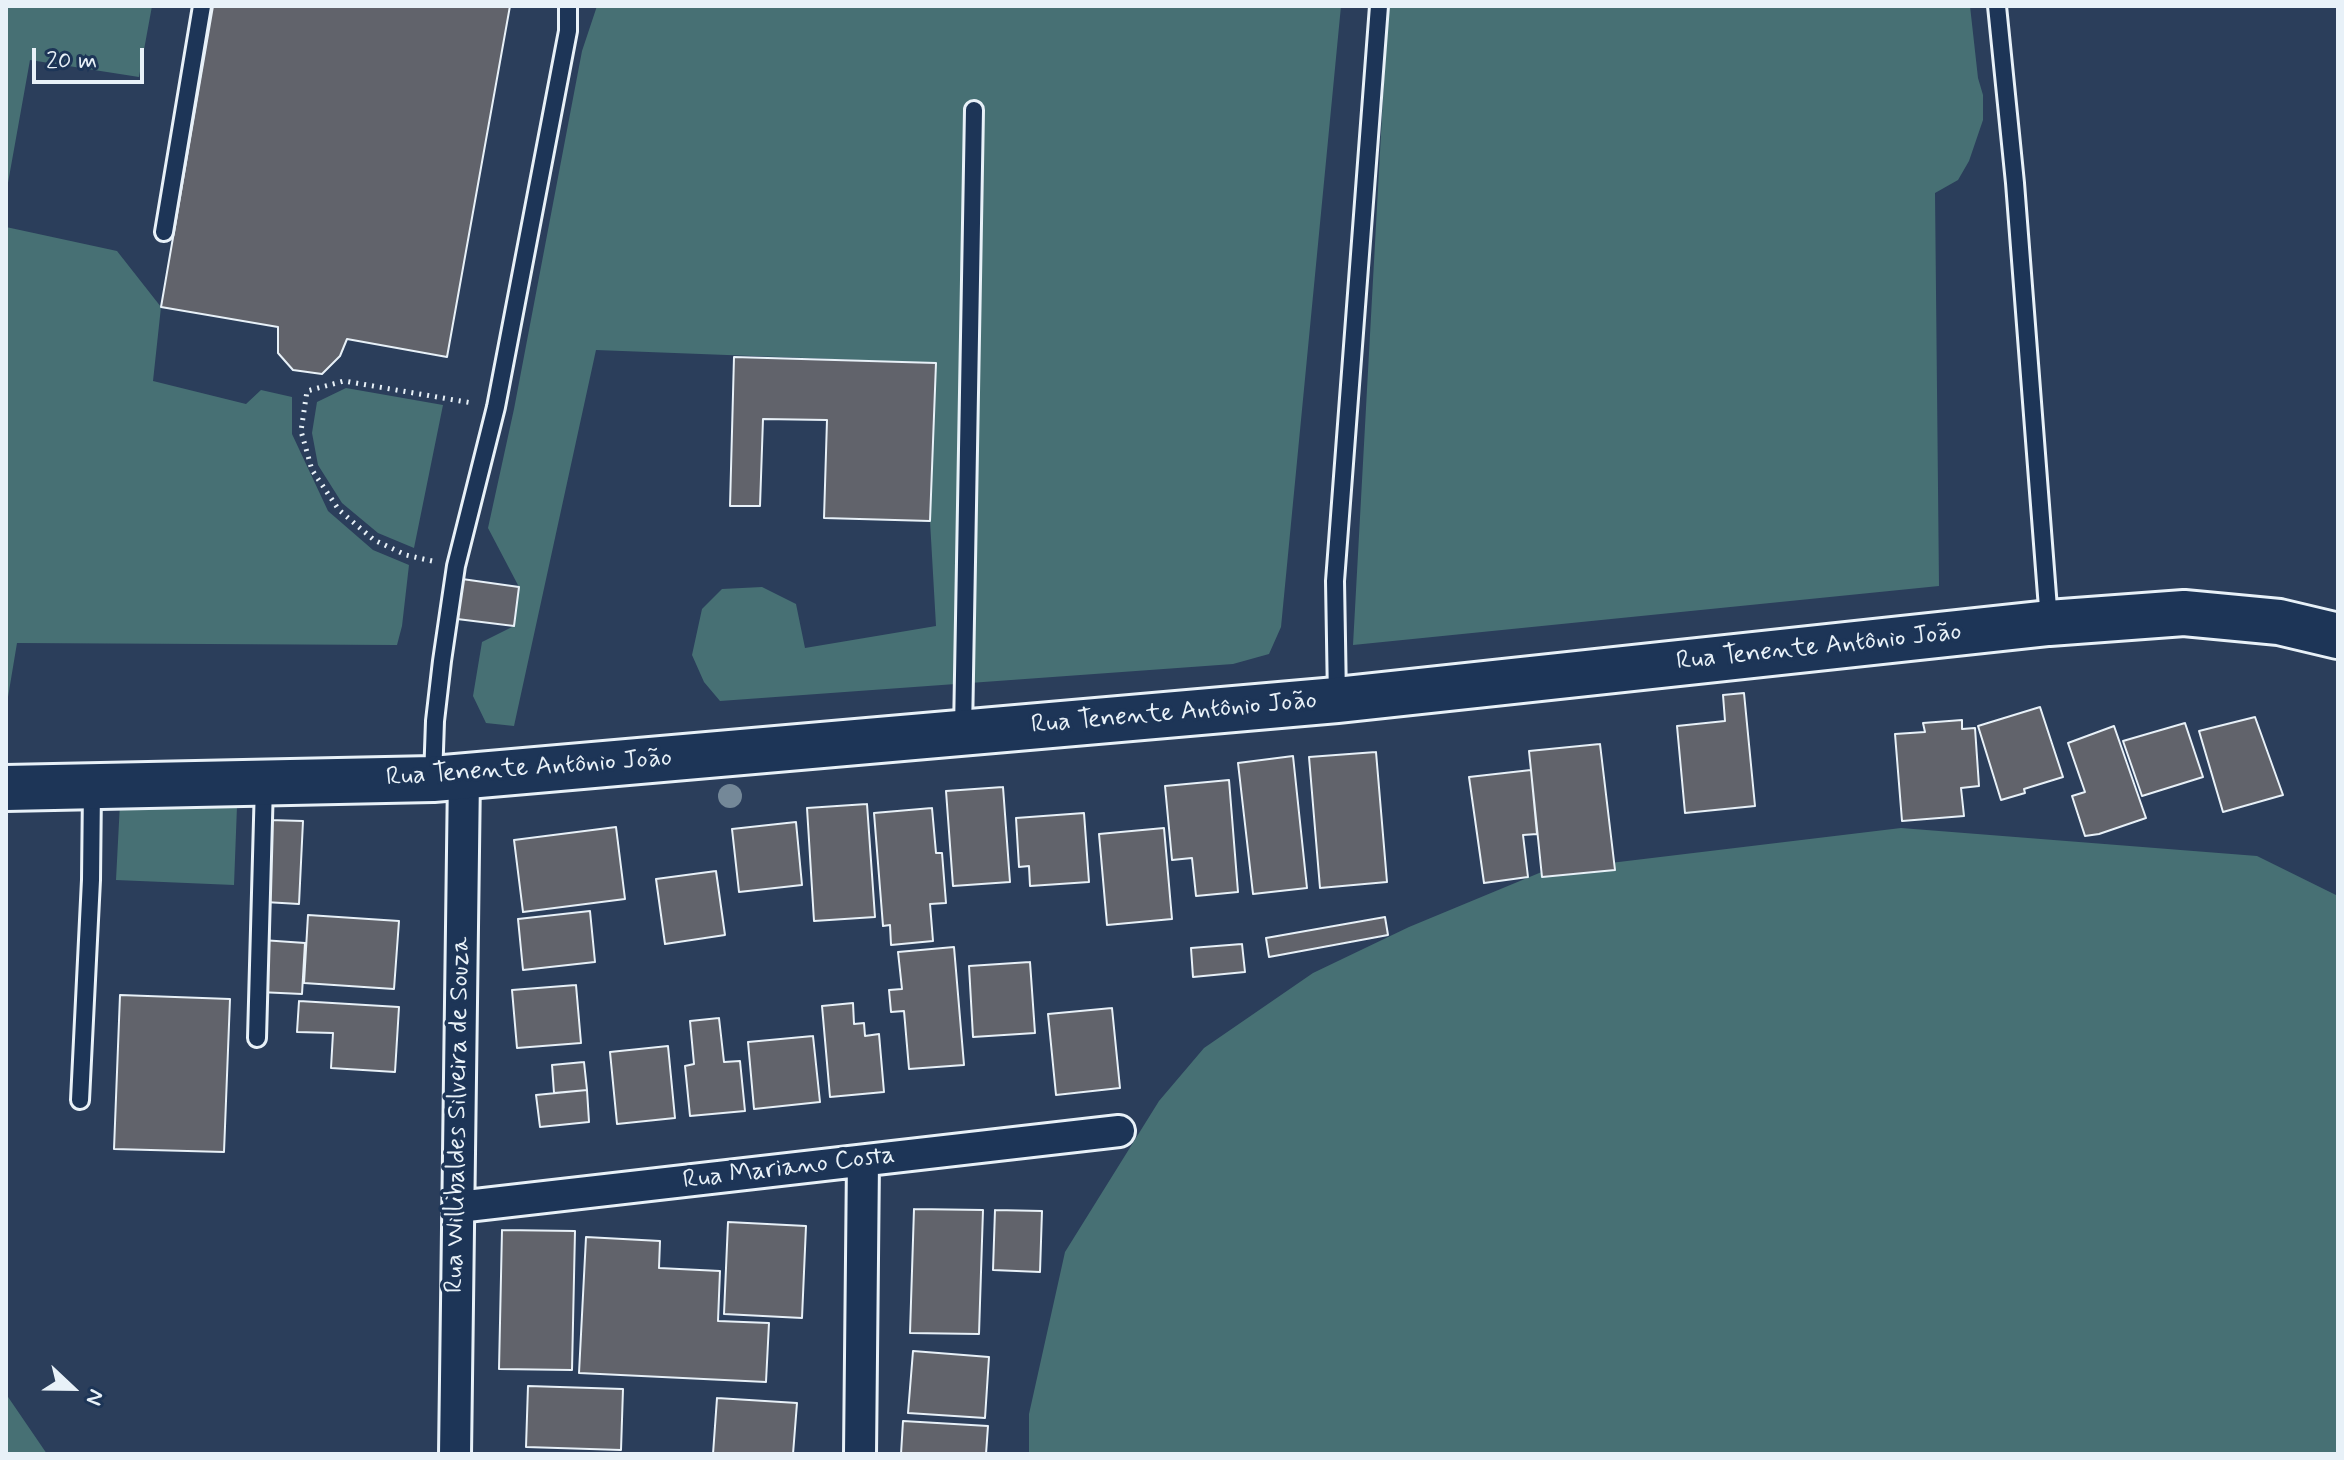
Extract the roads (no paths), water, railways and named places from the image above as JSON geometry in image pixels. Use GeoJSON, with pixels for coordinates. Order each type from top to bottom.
{"type":"FeatureCollection","features":[{"type":"Feature","properties":{"kind":"street","name":"Rua Tenente Antônio João"},"geometry":{"type":"LineString","coordinates":[[6,788],[448,778],[1337,700],[2049,623],[2184,613],[2279,622],[2338,636]]}},
{"type":"Feature","properties":{"kind":"street","name":"Rua Willibaldes Silveira de Souza"},"geometry":{"type":"LineString","coordinates":[[448,778],[458,1207],[455,1454]]}},
{"type":"Feature","properties":{"kind":"street","name":"Rua Mariano Costa"},"geometry":{"type":"LineString","coordinates":[[458,1207],[1119,1131]]}},
{"type":"Feature","properties":{"kind":"street"},"geometry":{"type":"LineString","coordinates":[[860,1454],[863,1161]]}},
{"type":"Feature","properties":{"kind":"lane"},"geometry":{"type":"LineString","coordinates":[[164,232],[202,6]]}},
{"type":"Feature","properties":{"kind":"lane"},"geometry":{"type":"LineString","coordinates":[[448,778],[435,721],[456,566],[496,407],[568,31],[568,6]]}},
{"type":"Feature","properties":{"kind":"lane"},"geometry":{"type":"LineString","coordinates":[[1337,700],[1335,581],[1379,6]]}},
{"type":"Feature","properties":{"kind":"lane"},"geometry":{"type":"LineString","coordinates":[[1997,6],[2015,183],[2049,623]]}},
{"type":"Feature","properties":{"kind":"lane"},"geometry":{"type":"LineString","coordinates":[[963,732],[974,110]]}},
{"type":"Feature","properties":{"kind":"lane"},"geometry":{"type":"LineString","coordinates":[[257,1038],[264,782]]}},
{"type":"Feature","properties":{"kind":"lane"},"geometry":{"type":"LineString","coordinates":[[80,1100],[91,880],[92,786]]}}]}
